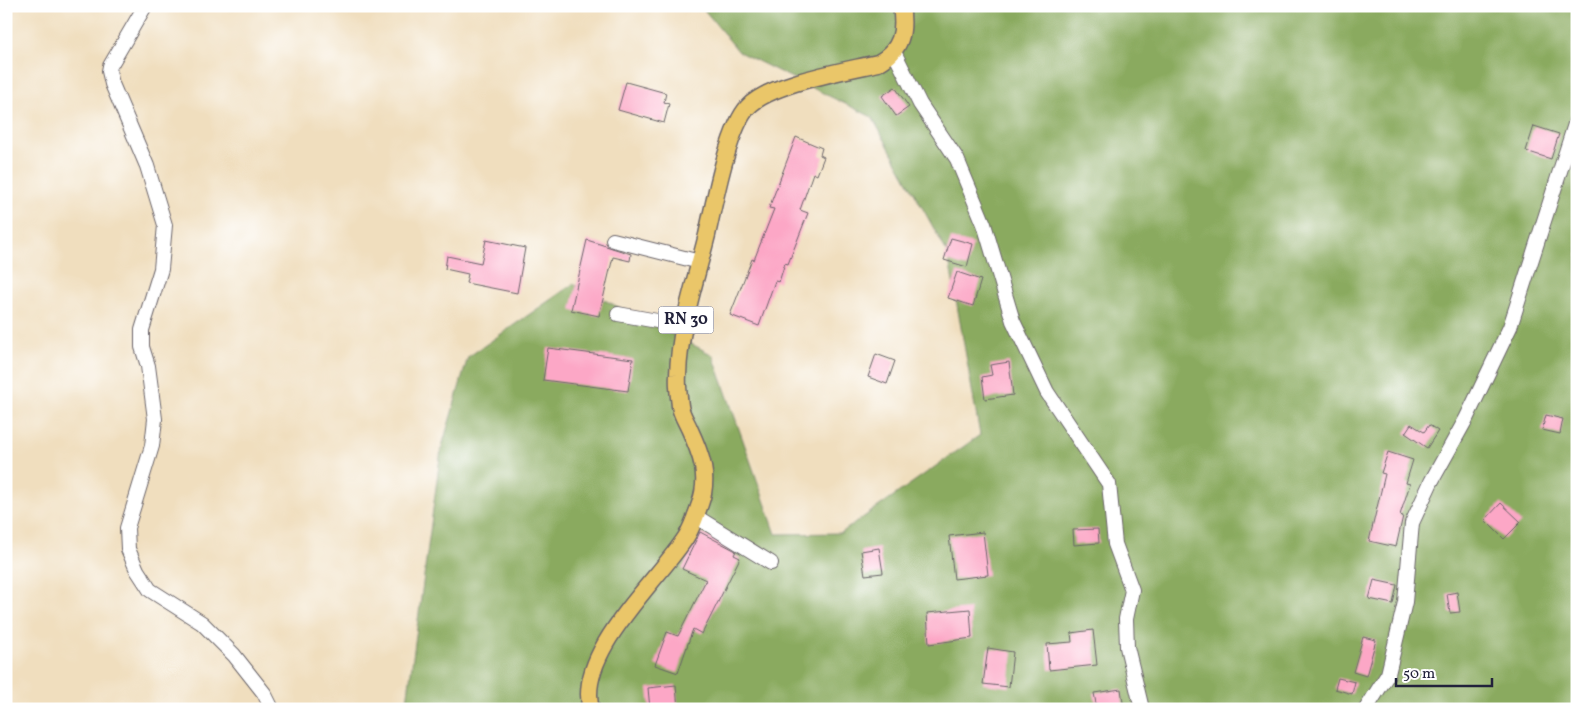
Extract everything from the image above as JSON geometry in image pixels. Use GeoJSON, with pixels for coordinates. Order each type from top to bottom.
{"type":"FeatureCollection","features":[{"type":"Feature","properties":{"kind":"main road"},"geometry":{"type":"LineString","coordinates":[[894,52],[903,34],[901,6]]}},
{"type":"Feature","properties":{"kind":"main road","name":"RN 30"},"geometry":{"type":"LineString","coordinates":[[591,709],[588,687],[598,655],[627,613],[687,536],[701,502],[706,472],[680,409],[678,374],[685,326],[700,262],[723,166],[738,123],[747,107],[763,94],[811,79],[878,63],[894,52]]}},
{"type":"Feature","properties":{"kind":"street"},"geometry":{"type":"LineString","coordinates":[[145,6],[110,66],[109,72],[112,84],[147,166],[164,225],[161,268],[142,330],[142,347],[148,366],[155,419],[152,446],[128,528],[128,549],[137,570],[150,590],[202,623],[234,655],[264,693],[272,709]]}},
{"type":"Feature","properties":{"kind":"street"},"geometry":{"type":"LineString","coordinates":[[894,52],[920,104],[957,159],[984,224],[1013,321],[1047,392],[1109,484],[1115,544],[1132,590],[1126,619],[1127,647],[1142,709]]}},
{"type":"Feature","properties":{"kind":"street"},"geometry":{"type":"LineString","coordinates":[[1366,709],[1388,674],[1406,602],[1412,524],[1431,482],[1466,419],[1510,326],[1577,118]]}},
{"type":"Feature","properties":{"kind":"street"},"geometry":{"type":"LineString","coordinates":[[613,240],[700,262]]}},
{"type":"Feature","properties":{"kind":"street"},"geometry":{"type":"LineString","coordinates":[[618,314],[685,326]]}},
{"type":"Feature","properties":{"kind":"street"},"geometry":{"type":"LineString","coordinates":[[695,516],[771,563]]}},
{"type":"Feature","properties":{"kind":"green space"},"geometry":{"type":"Polygon","coordinates":[[[701,6],[1577,6],[1577,709],[406,709],[441,450],[468,357],[573,284],[713,355],[776,534],[841,533],[980,435],[948,254],[872,117],[739,52],[701,6]]]}},
{"type":"Feature","properties":{"kind":"building"},"geometry":{"type":"Polygon","coordinates":[[[626,82],[666,93],[664,102],[669,104],[664,123],[618,110],[626,82]]]}},
{"type":"Feature","properties":{"kind":"building"},"geometry":{"type":"Polygon","coordinates":[[[895,87],[909,107],[896,116],[882,96],[895,87]]]}},
{"type":"Feature","properties":{"kind":"building"},"geometry":{"type":"Polygon","coordinates":[[[1534,126],[1559,134],[1551,159],[1526,151],[1534,126]]]}},
{"type":"Feature","properties":{"kind":"building"},"geometry":{"type":"Polygon","coordinates":[[[796,137],[822,148],[820,155],[824,157],[817,175],[813,173],[800,210],[808,213],[788,264],[785,263],[779,282],[775,281],[759,326],[730,315],[774,209],[769,208],[796,137]]]}},
{"type":"Feature","properties":{"kind":"building"},"geometry":{"type":"Polygon","coordinates":[[[951,238],[973,244],[967,267],[944,260],[951,238]]]}},
{"type":"Feature","properties":{"kind":"building"},"geometry":{"type":"Polygon","coordinates":[[[486,240],[525,248],[517,293],[466,283],[468,274],[445,269],[447,256],[481,263],[486,240]]]}},
{"type":"Feature","properties":{"kind":"building"},"geometry":{"type":"Polygon","coordinates":[[[587,240],[631,254],[630,261],[613,257],[599,316],[571,310],[587,240]]]}},
{"type":"Feature","properties":{"kind":"building"},"geometry":{"type":"Polygon","coordinates":[[[957,272],[981,280],[973,306],[948,298],[957,272]]]}},
{"type":"Feature","properties":{"kind":"building"},"geometry":{"type":"Polygon","coordinates":[[[548,348],[633,359],[628,391],[543,380],[548,348]]]}},
{"type":"Feature","properties":{"kind":"building"},"geometry":{"type":"Polygon","coordinates":[[[876,354],[895,361],[887,384],[868,377],[876,354]]]}},
{"type":"Feature","properties":{"kind":"building"},"geometry":{"type":"Polygon","coordinates":[[[1009,362],[1013,395],[985,399],[982,377],[992,375],[990,365],[1009,362]]]}},
{"type":"Feature","properties":{"kind":"building"},"geometry":{"type":"Polygon","coordinates":[[[1546,415],[1563,419],[1560,434],[1542,430],[1546,415]]]}},
{"type":"Feature","properties":{"kind":"building"},"geometry":{"type":"Polygon","coordinates":[[[1411,424],[1424,432],[1429,425],[1438,431],[1427,448],[1405,433],[1411,424]]]}},
{"type":"Feature","properties":{"kind":"building"},"geometry":{"type":"Polygon","coordinates":[[[1388,452],[1413,460],[1406,483],[1410,484],[1400,515],[1403,516],[1396,547],[1369,541],[1385,474],[1381,473],[1388,452]]]}},
{"type":"Feature","properties":{"kind":"building"},"geometry":{"type":"Polygon","coordinates":[[[1501,503],[1521,522],[1504,539],[1485,520],[1501,503]]]}},
{"type":"Feature","properties":{"kind":"building"},"geometry":{"type":"Polygon","coordinates":[[[1098,529],[1099,543],[1074,545],[1073,530],[1098,529]]]}},
{"type":"Feature","properties":{"kind":"building"},"geometry":{"type":"Polygon","coordinates":[[[700,532],[736,551],[734,555],[740,558],[702,634],[693,629],[678,673],[655,665],[667,632],[678,636],[706,580],[682,569],[700,532]]]}},
{"type":"Feature","properties":{"kind":"building"},"geometry":{"type":"Polygon","coordinates":[[[983,532],[988,575],[954,579],[949,536],[983,532]]]}},
{"type":"Feature","properties":{"kind":"building"},"geometry":{"type":"Polygon","coordinates":[[[879,548],[883,573],[865,575],[861,551],[879,548]]]}},
{"type":"Feature","properties":{"kind":"building"},"geometry":{"type":"Polygon","coordinates":[[[1374,580],[1397,585],[1393,604],[1369,599],[1374,580]]]}},
{"type":"Feature","properties":{"kind":"building"},"geometry":{"type":"Polygon","coordinates":[[[1457,592],[1460,612],[1450,613],[1447,594],[1457,592]]]}},
{"type":"Feature","properties":{"kind":"building"},"geometry":{"type":"Polygon","coordinates":[[[970,609],[972,638],[929,644],[927,613],[970,609]]]}},
{"type":"Feature","properties":{"kind":"building"},"geometry":{"type":"Polygon","coordinates":[[[1093,630],[1097,665],[1049,670],[1047,644],[1072,642],[1071,633],[1093,630]]]}},
{"type":"Feature","properties":{"kind":"building"},"geometry":{"type":"Polygon","coordinates":[[[1363,637],[1376,640],[1366,676],[1353,672],[1363,637]]]}},
{"type":"Feature","properties":{"kind":"building"},"geometry":{"type":"Polygon","coordinates":[[[988,648],[1013,652],[1009,687],[983,684],[988,648]]]}},
{"type":"Feature","properties":{"kind":"building"},"geometry":{"type":"Polygon","coordinates":[[[1338,678],[1355,682],[1352,694],[1335,689],[1338,678]]]}},
{"type":"Feature","properties":{"kind":"building"},"geometry":{"type":"Polygon","coordinates":[[[676,685],[678,709],[650,709],[648,688],[676,685]]]}},
{"type":"Feature","properties":{"kind":"building"},"geometry":{"type":"Polygon","coordinates":[[[1121,689],[1124,709],[1097,709],[1094,693],[1121,689]]]}}]}
